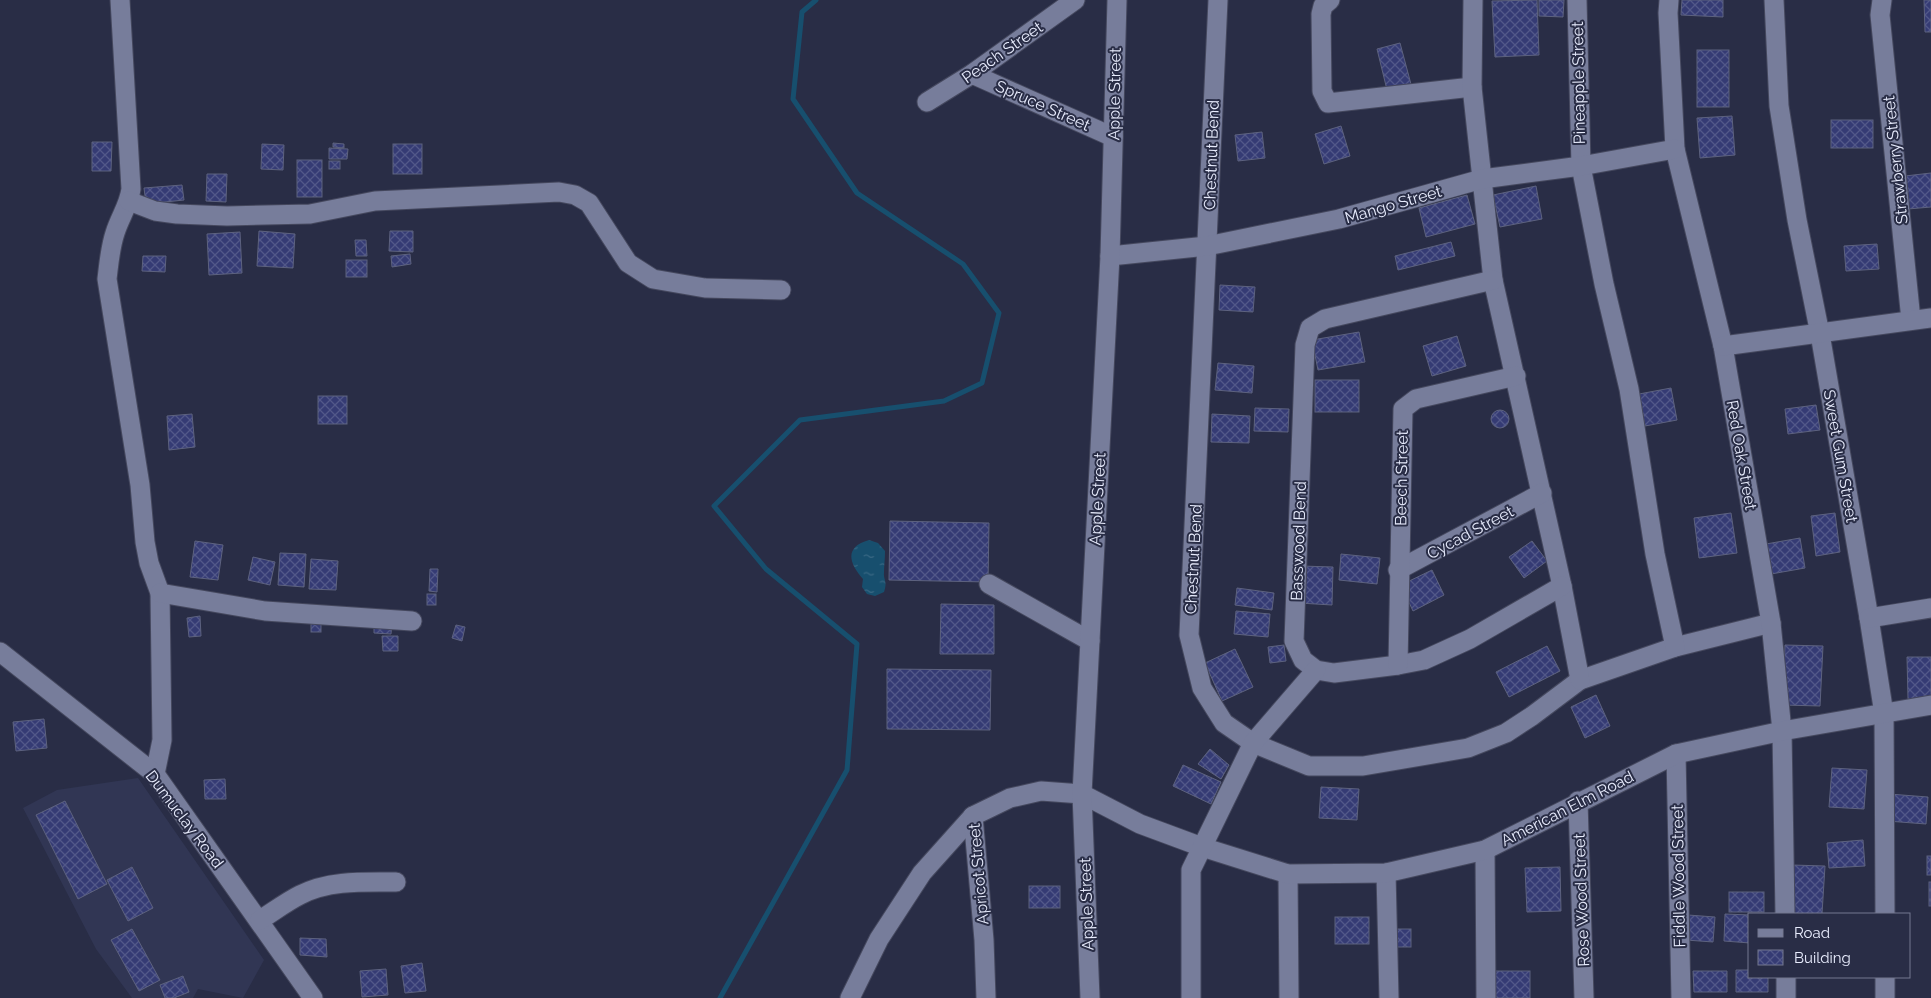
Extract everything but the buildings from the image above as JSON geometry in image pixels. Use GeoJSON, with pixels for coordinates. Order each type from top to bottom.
{"type":"FeatureCollection","features":[{"type":"Feature","properties":{"kind":"street"},"geometry":{"type":"LineString","coordinates":[[120,0],[131,176],[130,201],[116,231],[109,255],[107,279],[140,484],[145,542],[149,562],[160,593],[162,740],[155,774]]}},
{"type":"Feature","properties":{"kind":"street","name":"Peach Street"},"geometry":{"type":"LineString","coordinates":[[927,102],[972,74],[1075,0]]}},
{"type":"Feature","properties":{"kind":"street","name":"Apple Street"},"geometry":{"type":"LineString","coordinates":[[1090,998],[1082,794],[1110,256],[1117,0]]}},
{"type":"Feature","properties":{"kind":"street","name":"Chestnut Bend"},"geometry":{"type":"LineString","coordinates":[[1218,0],[1190,635],[1202,688],[1224,723],[1253,743],[1309,766],[1363,766],[1468,748],[1506,733],[1580,680],[1675,647],[1771,623]]}},
{"type":"Feature","properties":{"kind":"street"},"geometry":{"type":"LineString","coordinates":[[1473,0],[1472,86],[1493,280],[1542,494],[1580,680]]}},
{"type":"Feature","properties":{"kind":"street","name":"Pineapple Street"},"geometry":{"type":"LineString","coordinates":[[1576,0],[1581,166],[1604,284],[1629,389],[1655,554],[1675,647]]}},
{"type":"Feature","properties":{"kind":"street","name":"Red Oak Street"},"geometry":{"type":"LineString","coordinates":[[1670,0],[1668,13],[1675,149],[1723,346],[1771,623],[1782,731],[1785,913]]}},
{"type":"Feature","properties":{"kind":"street","name":"Sweet Gum Street"},"geometry":{"type":"LineString","coordinates":[[1774,0],[1779,106],[1797,220],[1820,334],[1884,714],[1885,913]]}},
{"type":"Feature","properties":{"kind":"street","name":"Strawberry Street"},"geometry":{"type":"LineString","coordinates":[[1882,0],[1880,15],[1911,320]]}},
{"type":"Feature","properties":{"kind":"street"},"geometry":{"type":"LineString","coordinates":[[1328,1],[1321,14],[1322,91],[1328,103],[1472,86]]}},
{"type":"Feature","properties":{"kind":"street","name":"Spruce Street"},"geometry":{"type":"LineString","coordinates":[[972,74],[1113,136]]}},
{"type":"Feature","properties":{"kind":"street","name":"Mango Street"},"geometry":{"type":"LineString","coordinates":[[1110,256],[1207,246],[1339,219],[1482,180],[1581,166],[1675,149]]}},
{"type":"Feature","properties":{"kind":"street"},"geometry":{"type":"LineString","coordinates":[[130,201],[155,211],[227,216],[336,211],[354,204],[375,201],[559,192],[575,195],[589,203],[628,263],[653,279],[705,288],[781,290]]}},
{"type":"Feature","properties":{"kind":"street","name":"Basswood Bend"},"geometry":{"type":"LineString","coordinates":[[1316,670],[1303,660],[1294,641],[1306,335],[1317,322],[1325,319],[1493,280]]}},
{"type":"Feature","properties":{"kind":"street"},"geometry":{"type":"LineString","coordinates":[[1723,346],[1931,318]]}},
{"type":"Feature","properties":{"kind":"street","name":"Beech Street"},"geometry":{"type":"LineString","coordinates":[[1398,665],[1398,570],[1403,409],[1416,399],[1516,376]]}},
{"type":"Feature","properties":{"kind":"street","name":"Cycad Street"},"geometry":{"type":"LineString","coordinates":[[1398,570],[1542,494]]}},
{"type":"Feature","properties":{"kind":"street"},"geometry":{"type":"LineString","coordinates":[[989,584],[1090,641]]}},
{"type":"Feature","properties":{"kind":"street"},"geometry":{"type":"LineString","coordinates":[[1191,998],[1191,870],[1253,743],[1316,670],[1334,673],[1355,672],[1424,660],[1470,639],[1562,586]]}},
{"type":"Feature","properties":{"kind":"street"},"geometry":{"type":"LineString","coordinates":[[160,593],[265,611],[412,622]]}},
{"type":"Feature","properties":{"kind":"street"},"geometry":{"type":"LineString","coordinates":[[1869,618],[1931,608]]}},
{"type":"Feature","properties":{"kind":"street","name":"Dumuclay Road"},"geometry":{"type":"LineString","coordinates":[[0,652],[155,774],[260,920],[313,998]]}},
{"type":"Feature","properties":{"kind":"street","name":"American Elm Road"},"geometry":{"type":"LineString","coordinates":[[1202,847],[1288,874],[1386,874],[1486,850],[1578,801],[1676,754],[1782,731],[1931,705]]}},
{"type":"Feature","properties":{"kind":"street","name":"Fiddle Wood Street"},"geometry":{"type":"LineString","coordinates":[[1676,754],[1681,998]]}},
{"type":"Feature","properties":{"kind":"street","name":"Apricot Street"},"geometry":{"type":"LineString","coordinates":[[986,998],[984,940],[973,816],[1010,798],[1041,791],[1082,794],[1140,824],[1202,847]]}},
{"type":"Feature","properties":{"kind":"street","name":"Rose Wood Street"},"geometry":{"type":"LineString","coordinates":[[1578,801],[1584,998]]}},
{"type":"Feature","properties":{"kind":"street"},"geometry":{"type":"LineString","coordinates":[[857,996],[879,940],[922,873],[973,816]]}},
{"type":"Feature","properties":{"kind":"street"},"geometry":{"type":"LineString","coordinates":[[1486,850],[1486,998]]}},
{"type":"Feature","properties":{"kind":"street"},"geometry":{"type":"LineString","coordinates":[[1288,874],[1289,998]]}},
{"type":"Feature","properties":{"kind":"street"},"geometry":{"type":"LineString","coordinates":[[1386,874],[1388,998]]}},
{"type":"Feature","properties":{"kind":"street"},"geometry":{"type":"LineString","coordinates":[[260,920],[299,895],[316,888],[355,882],[396,882]]}},
{"type":"Feature","properties":{"kind":"street"},"geometry":{"type":"LineString","coordinates":[[1786,978],[1786,998]]}},
{"type":"Feature","properties":{"kind":"street"},"geometry":{"type":"LineString","coordinates":[[1885,978],[1886,998]]}},
{"type":"Feature","properties":{"kind":"shaded area"},"geometry":{"type":"Polygon","coordinates":[[[138,778],[264,960],[243,998],[198,989],[193,998],[132,998],[96,949],[23,808],[57,790],[138,778]]]}},
{"type":"Feature","properties":{"kind":"water"},"geometry":{"type":"Polygon","coordinates":[[[869,540],[878,543],[885,551],[885,588],[884,592],[875,596],[867,594],[862,587],[863,579],[858,573],[851,556],[852,551],[856,547],[869,540]]]}},
{"type":"Feature","properties":{"kind":"waterway"},"geometry":{"type":"LineString","coordinates":[[720,998],[847,770],[857,644],[766,569],[714,506],[800,420],[944,401],[982,383],[999,313],[963,264],[857,193],[793,99],[802,12],[816,0]]}}]}
